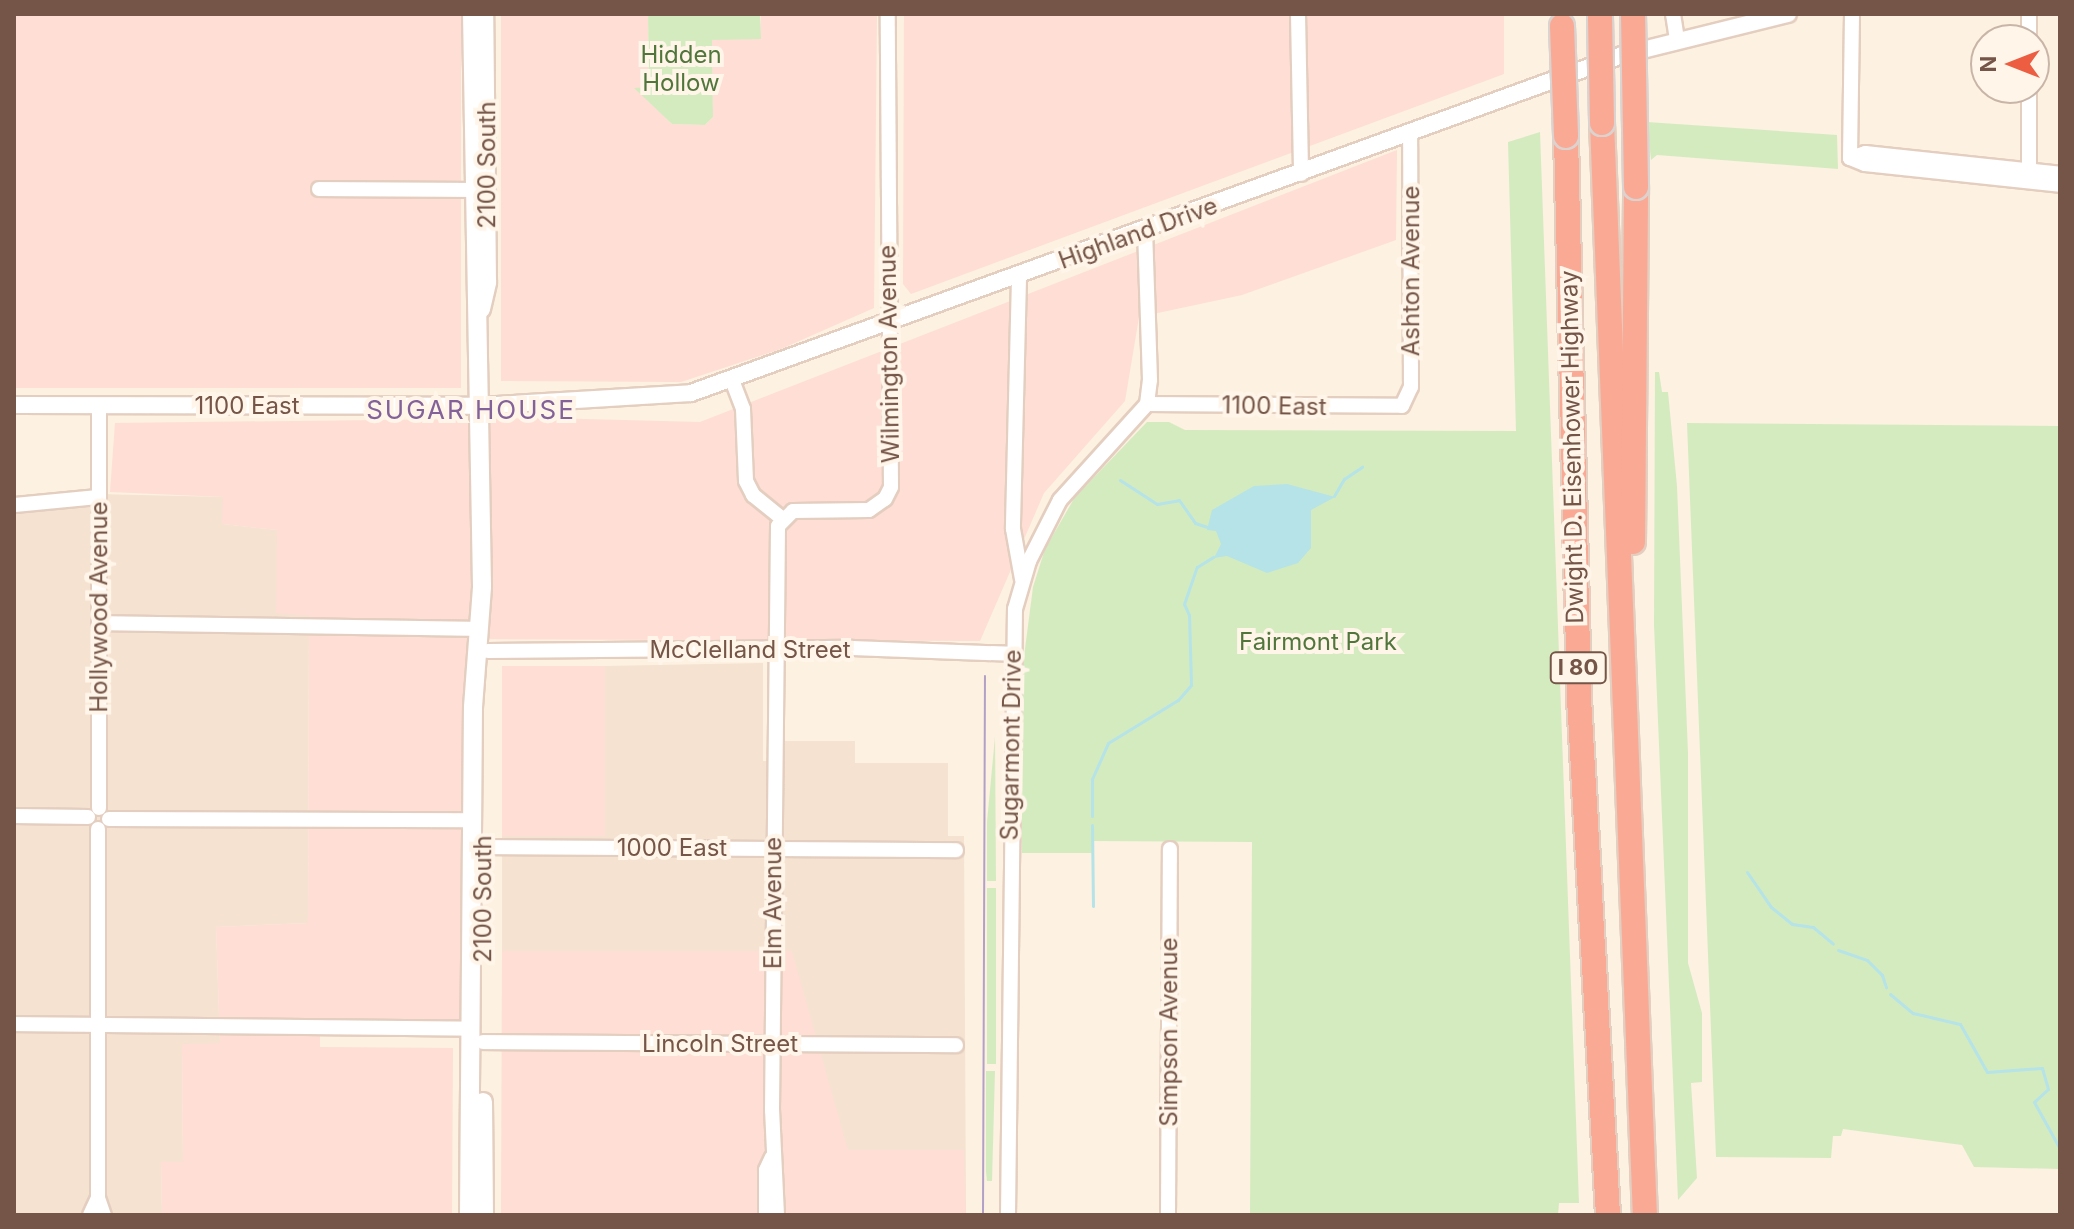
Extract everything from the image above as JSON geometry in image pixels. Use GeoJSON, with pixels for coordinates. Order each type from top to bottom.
{"type":"FeatureCollection","features":[{"type":"Feature","properties":{"kind":"highway"},"geometry":{"type":"LineString","coordinates":[[1626,816],[1638,372],[1633,14]]}},
{"type":"Feature","properties":{"kind":"highway","name":"Dwight D. Eisenhower Highway"},"geometry":{"type":"LineString","coordinates":[[1600,15],[1626,816],[1645,1206]]}},
{"type":"Feature","properties":{"kind":"highway","name":"Dwight D. Eisenhower Highway"},"geometry":{"type":"LineString","coordinates":[[1562,20],[1579,698],[1608,1208]]}},
{"type":"Feature","properties":{"kind":"main road","name":"2100 South"},"geometry":{"type":"LineString","coordinates":[[472,14],[473,283],[479,315],[482,586],[471,820],[484,1215]]}},
{"type":"Feature","properties":{"kind":"main road","name":"2100 South"},"geometry":{"type":"LineString","coordinates":[[479,315],[487,282],[484,14]]}},
{"type":"Feature","properties":{"kind":"main road"},"geometry":{"type":"LineString","coordinates":[[474,56],[480,66],[480,105],[487,110]]}},
{"type":"Feature","properties":{"kind":"main road","name":"2100 South"},"geometry":{"type":"LineString","coordinates":[[469,1215],[483,886],[478,707],[488,651],[490,596],[482,586]]}},
{"type":"Feature","properties":{"kind":"main road"},"geometry":{"type":"LineString","coordinates":[[478,622],[488,651]]}},
{"type":"Feature","properties":{"kind":"main road"},"geometry":{"type":"LineString","coordinates":[[471,820],[478,825],[483,886]]}},
{"type":"Feature","properties":{"kind":"street","name":"Wilmington Avenue"},"geometry":{"type":"LineString","coordinates":[[781,518],[793,511],[863,512],[888,493],[888,14]]}},
{"type":"Feature","properties":{"kind":"street"},"geometry":{"type":"LineString","coordinates":[[1298,14],[1301,174]]}},
{"type":"Feature","properties":{"kind":"street"},"geometry":{"type":"LineString","coordinates":[[1673,14],[1677,40]]}},
{"type":"Feature","properties":{"kind":"street","name":"Highland Drive"},"geometry":{"type":"LineString","coordinates":[[480,406],[658,398],[732,380],[1019,278],[1622,55],[1788,14]]}},
{"type":"Feature","properties":{"kind":"street"},"geometry":{"type":"LineString","coordinates":[[1852,14],[1850,158],[1865,164],[2029,177],[2060,185]]}},
{"type":"Feature","properties":{"kind":"street"},"geometry":{"type":"LineString","coordinates":[[2029,104],[2029,177]]}},
{"type":"Feature","properties":{"kind":"street","name":"Ashton Avenue"},"geometry":{"type":"LineString","coordinates":[[1402,406],[1411,387],[1410,134]]}},
{"type":"Feature","properties":{"kind":"street"},"geometry":{"type":"LineString","coordinates":[[2029,177],[2060,174]]}},
{"type":"Feature","properties":{"kind":"street"},"geometry":{"type":"LineString","coordinates":[[319,189],[473,190]]}},
{"type":"Feature","properties":{"kind":"street"},"geometry":{"type":"LineString","coordinates":[[1022,579],[1070,486],[1147,404],[1150,380],[1145,231]]}},
{"type":"Feature","properties":{"kind":"street","name":"Sugarmont Drive"},"geometry":{"type":"LineString","coordinates":[[1008,1215],[1012,654],[1022,579],[1013,529],[1019,278]]}},
{"type":"Feature","properties":{"kind":"street"},"geometry":{"type":"LineString","coordinates":[[732,380],[743,409],[748,486],[781,518],[774,648]]}},
{"type":"Feature","properties":{"kind":"street","name":"1100 East"},"geometry":{"type":"LineString","coordinates":[[1147,404],[1402,406]]}},
{"type":"Feature","properties":{"kind":"street","name":"1100 East"},"geometry":{"type":"LineString","coordinates":[[14,405],[480,406]]}},
{"type":"Feature","properties":{"kind":"street","name":"Hollywood Avenue"},"geometry":{"type":"LineString","coordinates":[[99,406],[98,1198],[104,1215]]}},
{"type":"Feature","properties":{"kind":"street"},"geometry":{"type":"LineString","coordinates":[[14,505],[99,497]]}},
{"type":"Feature","properties":{"kind":"street"},"geometry":{"type":"LineString","coordinates":[[99,623],[478,622]]}},
{"type":"Feature","properties":{"kind":"street","name":"McClelland Street"},"geometry":{"type":"LineString","coordinates":[[488,651],[774,648],[1012,654]]}},
{"type":"Feature","properties":{"kind":"street","name":"Elm Avenue"},"geometry":{"type":"LineString","coordinates":[[774,648],[772,1157],[777,1170],[777,1215]]}},
{"type":"Feature","properties":{"kind":"street"},"geometry":{"type":"LineString","coordinates":[[14,816],[471,820]]}},
{"type":"Feature","properties":{"kind":"street","name":"1000 East"},"geometry":{"type":"LineString","coordinates":[[483,847],[956,850]]}},
{"type":"Feature","properties":{"kind":"street","name":"Simpson Avenue"},"geometry":{"type":"LineString","coordinates":[[1168,1215],[1170,849]]}},
{"type":"Feature","properties":{"kind":"street","name":"Lincoln Street"},"geometry":{"type":"LineString","coordinates":[[14,1024],[476,1028],[772,1044],[956,1045]]}},
{"type":"Feature","properties":{"kind":"street","name":"Elm Avenue"},"geometry":{"type":"LineString","coordinates":[[766,1215],[766,1170],[772,1157]]}},
{"type":"Feature","properties":{"kind":"street","name":"Hollywood Avenue"},"geometry":{"type":"LineString","coordinates":[[90,1215],[98,1198]]}},
{"type":"Feature","properties":{"kind":"shaded area"},"geometry":{"type":"Polygon","coordinates":[[[14,14],[461,14],[461,388],[14,388],[14,14]]]}},
{"type":"Feature","properties":{"kind":"shaded area"},"geometry":{"type":"Polygon","coordinates":[[[501,14],[648,14],[649,88],[635,88],[672,124],[705,125],[713,117],[712,39],[760,39],[761,14],[877,14],[874,308],[781,349],[681,382],[501,381],[501,14]]]}},
{"type":"Feature","properties":{"kind":"shaded area"},"geometry":{"type":"Polygon","coordinates":[[[904,14],[1504,14],[1504,74],[911,294],[903,284],[904,14]]]}},
{"type":"Feature","properties":{"kind":"shaded area"},"geometry":{"type":"Polygon","coordinates":[[[1397,150],[1396,240],[1242,295],[1139,317],[1125,401],[1044,493],[980,641],[469,639],[469,1021],[320,1020],[320,1047],[453,1048],[452,1215],[162,1215],[161,1162],[183,1162],[182,1044],[220,1043],[216,927],[308,923],[309,616],[276,613],[277,530],[222,524],[223,497],[110,492],[115,423],[545,418],[700,422],[1397,150]]]}},
{"type":"Feature","properties":{"kind":"shaded area"},"geometry":{"type":"Polygon","coordinates":[[[54,493],[224,497],[223,524],[277,530],[309,616],[308,923],[216,927],[220,1044],[182,1044],[183,1163],[161,1162],[162,1215],[14,1215],[14,499],[54,493]]]}},
{"type":"Feature","properties":{"kind":"shaded area"},"geometry":{"type":"Polygon","coordinates":[[[763,663],[763,761],[782,761],[782,741],[855,741],[855,763],[948,763],[948,836],[964,836],[966,1215],[797,1215],[502,951],[502,836],[605,835],[605,666],[763,663]]]}},
{"type":"Feature","properties":{"kind":"shaded area"},"geometry":{"type":"Polygon","coordinates":[[[502,666],[605,666],[605,836],[502,836],[502,666]]]}},
{"type":"Feature","properties":{"kind":"shaded area"},"geometry":{"type":"Polygon","coordinates":[[[502,951],[792,951],[848,1150],[964,1150],[966,1215],[501,1215],[502,951]]]}},
{"type":"Feature","properties":{"kind":"green space","name":"Hidden Hollow"},"geometry":{"type":"Polygon","coordinates":[[[648,14],[760,14],[761,39],[712,40],[713,117],[705,125],[672,124],[634,88],[649,87],[648,14]]]}},
{"type":"Feature","properties":{"kind":"green space"},"geometry":{"type":"Polygon","coordinates":[[[1647,122],[1837,135],[1838,169],[1657,155],[1651,160],[1647,122]]]}},
{"type":"Feature","properties":{"kind":"green space","name":"Fairmont Park"},"geometry":{"type":"Polygon","coordinates":[[[1540,132],[1579,1203],[1559,1203],[1558,1215],[1250,1215],[1252,842],[1092,841],[1092,853],[1022,853],[1022,672],[1033,587],[1045,549],[1075,497],[1147,422],[1169,422],[1185,430],[1516,431],[1508,142],[1540,132]]]}},
{"type":"Feature","properties":{"kind":"green space"},"geometry":{"type":"Polygon","coordinates":[[[1655,372],[1659,372],[1662,392],[1668,392],[1677,486],[1688,753],[1688,963],[1702,1013],[1702,1082],[1691,1083],[1697,1178],[1678,1200],[1654,625],[1655,372]]]}},
{"type":"Feature","properties":{"kind":"green space"},"geometry":{"type":"Polygon","coordinates":[[[1687,423],[2060,426],[2060,1169],[1974,1167],[1962,1145],[1843,1129],[1841,1136],[1833,1136],[1831,1158],[1716,1157],[1687,423]]]}},
{"type":"Feature","properties":{"kind":"green space"},"geometry":{"type":"Polygon","coordinates":[[[995,737],[996,881],[987,881],[987,822],[995,737]]]}},
{"type":"Feature","properties":{"kind":"green space"},"geometry":{"type":"Polygon","coordinates":[[[987,888],[996,888],[996,1064],[987,1064],[987,888]]]}},
{"type":"Feature","properties":{"kind":"green space"},"geometry":{"type":"Polygon","coordinates":[[[986,1071],[995,1071],[992,1181],[987,1181],[986,1172],[986,1071]]]}},
{"type":"Feature","properties":{"kind":"water"},"geometry":{"type":"Polygon","coordinates":[[[1287,484],[1335,497],[1311,510],[1311,548],[1298,563],[1267,573],[1227,556],[1214,558],[1221,544],[1216,531],[1207,530],[1212,510],[1254,486],[1287,484]]]}},
{"type":"Feature","properties":{"kind":"waterway"},"geometry":{"type":"LineString","coordinates":[[1334,496],[1344,479],[1362,467]]}},
{"type":"Feature","properties":{"kind":"waterway"},"geometry":{"type":"LineString","coordinates":[[1120,480],[1157,504],[1179,500],[1195,523],[1207,527]]}},
{"type":"Feature","properties":{"kind":"waterway"},"geometry":{"type":"LineString","coordinates":[[1092,816],[1092,779],[1108,743],[1178,700],[1191,685],[1189,615],[1184,604],[1197,567],[1213,557]]}},
{"type":"Feature","properties":{"kind":"waterway"},"geometry":{"type":"LineString","coordinates":[[1092,825],[1093,906]]}},
{"type":"Feature","properties":{"kind":"waterway"},"geometry":{"type":"LineString","coordinates":[[1747,872],[1771,907],[1792,924],[1813,927],[1833,944]]}},
{"type":"Feature","properties":{"kind":"waterway"},"geometry":{"type":"LineString","coordinates":[[1838,950],[1867,960],[1882,975],[1886,987]]}},
{"type":"Feature","properties":{"kind":"waterway"},"geometry":{"type":"LineString","coordinates":[[1890,994],[1913,1013],[1960,1024],[1987,1072],[2042,1068],[2048,1089],[2034,1102],[2060,1149]]}},
{"type":"Feature","properties":{"kind":"tram line"},"geometry":{"type":"LineString","coordinates":[[983,1215],[985,676]]}},
{"type":"Feature","properties":{"kind":"district","name":"SUGAR HOUSE"},"geometry":{"type":"Point","coordinates":[471,410]}}]}
